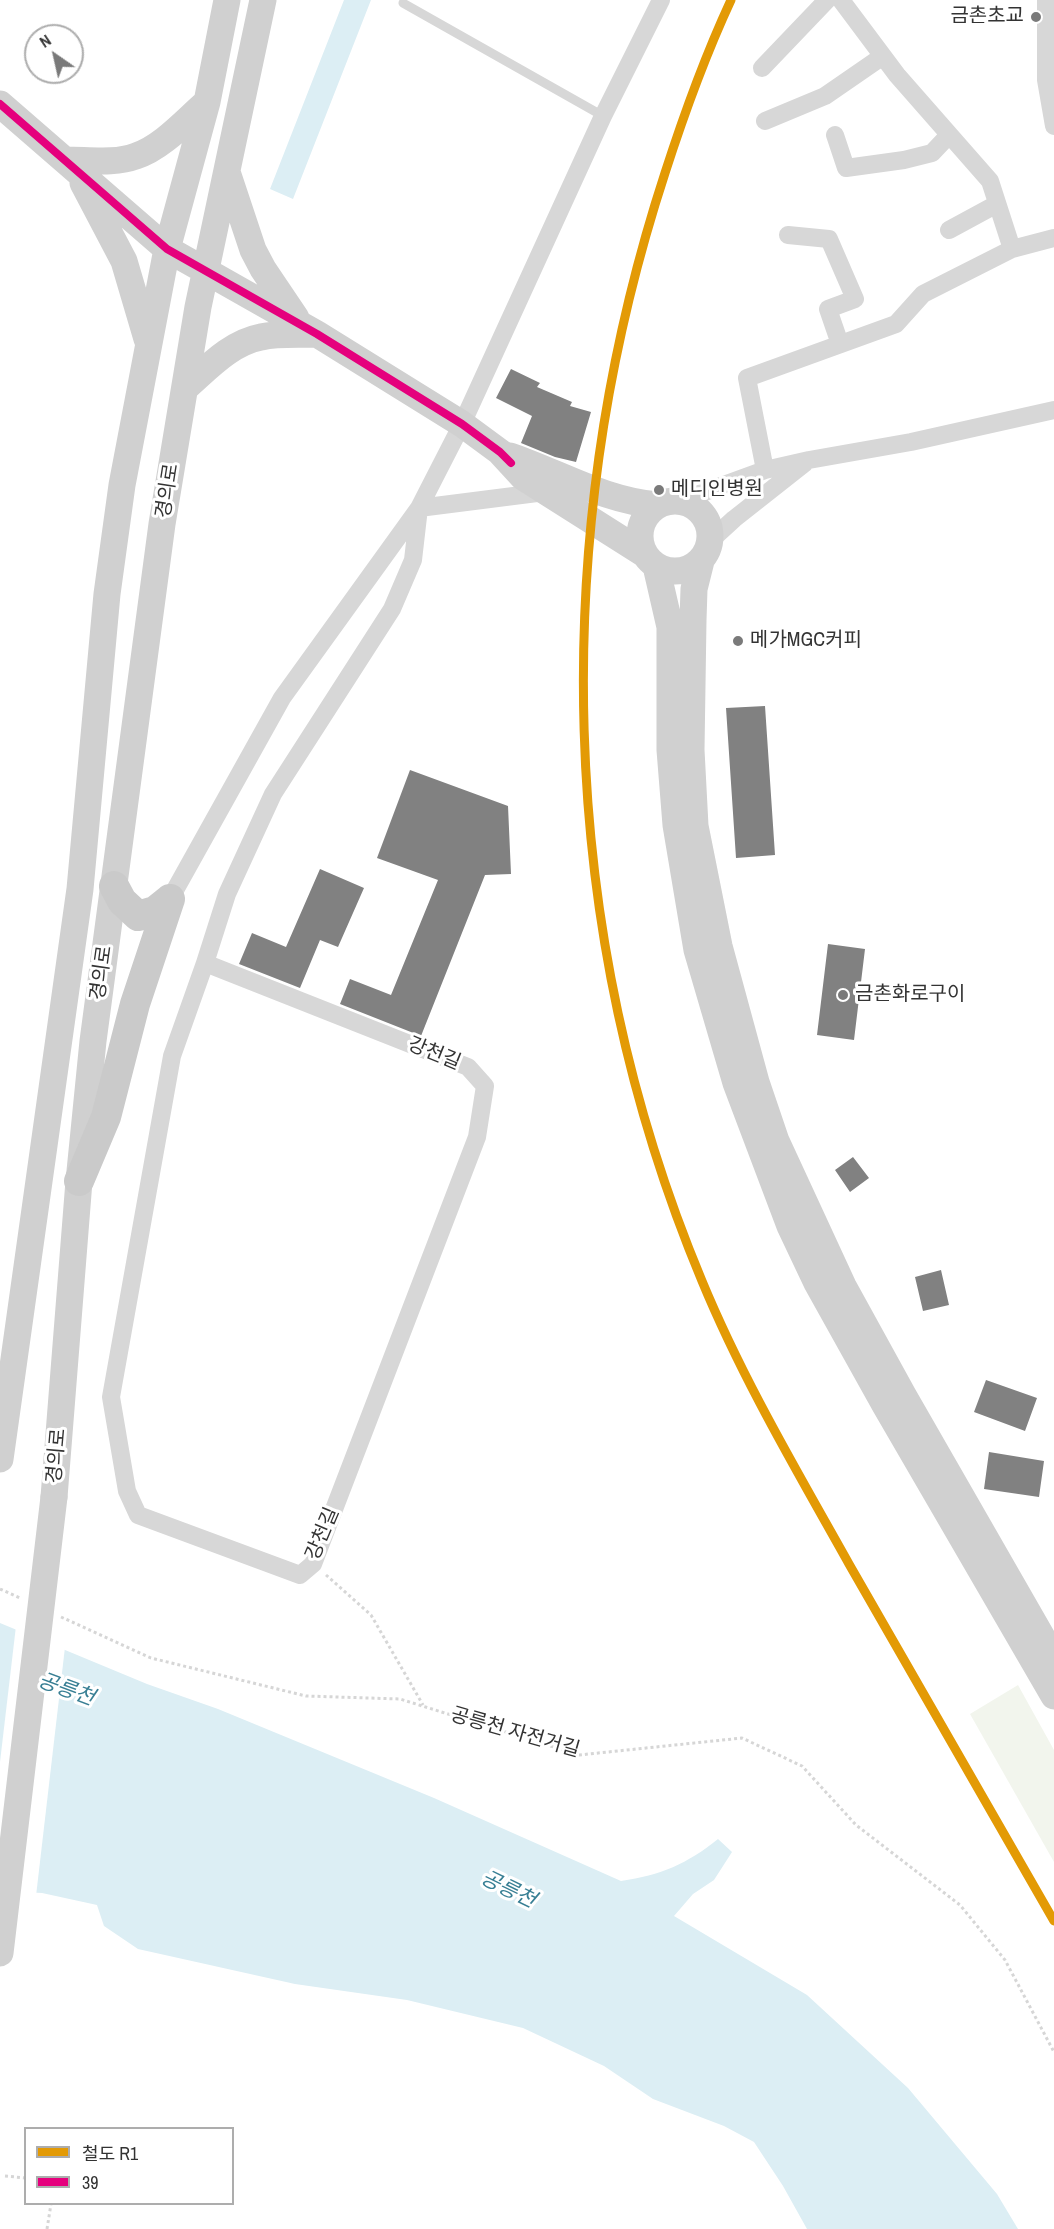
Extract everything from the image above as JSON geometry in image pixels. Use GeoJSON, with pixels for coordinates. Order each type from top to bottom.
{"type":"FeatureCollection","features":[{"type":"Feature","properties":{"kind":"main road","name":"경의로"},"geometry":{"type":"LineString","coordinates":[[0,1459],[22,1315],[80,888],[107,594],[122,485],[167,249],[207,102],[227,0]]}},
{"type":"Feature","properties":{"kind":"main road","name":"경의로"},"geometry":{"type":"LineString","coordinates":[[0,1953],[54,1497],[79,1181],[93,1041],[162,524],[198,307],[263,0]]}},
{"type":"Feature","properties":{"kind":"main road"},"geometry":{"type":"LineString","coordinates":[[71,164],[116,161],[137,156],[160,143],[207,102]]}},
{"type":"Feature","properties":{"kind":"main road"},"geometry":{"type":"LineString","coordinates":[[0,104],[167,249],[308,329],[462,424],[500,452],[523,477],[650,560],[674,572],[693,567],[705,551]]}},
{"type":"Feature","properties":{"kind":"main road"},"geometry":{"type":"LineString","coordinates":[[71,164],[124,261],[148,345]]}},
{"type":"Feature","properties":{"kind":"main road"},"geometry":{"type":"LineString","coordinates":[[228,173],[253,250],[263,269],[308,329]]}},
{"type":"Feature","properties":{"kind":"main road"},"geometry":{"type":"LineString","coordinates":[[185,388],[230,350],[243,342],[308,329]]}},
{"type":"Feature","properties":{"kind":"main road"},"geometry":{"type":"LineString","coordinates":[[500,452],[537,465],[611,497],[635,503],[691,504],[707,520],[710,530],[694,589],[691,750],[695,826],[719,946],[756,1082],[776,1141],[843,1286],[1054,1658]]}},
{"type":"Feature","properties":{"kind":"main road"},"geometry":{"type":"LineString","coordinates":[[669,503],[650,511],[643,520],[640,542],[650,560],[670,627],[670,750],[676,825],[697,950],[736,1083],[790,1226],[817,1283],[1054,1696]]}},
{"type":"Feature","properties":{"kind":"main road"},"geometry":{"type":"LineString","coordinates":[[114,886],[122,901],[138,916],[154,911],[170,899]]}},
{"type":"Feature","properties":{"kind":"main road"},"geometry":{"type":"LineString","coordinates":[[79,1181],[106,1117],[135,1004],[170,899]]}},
{"type":"Feature","properties":{"kind":"street"},"geometry":{"type":"LineString","coordinates":[[170,899],[282,698],[419,508],[462,424],[603,116],[661,0]]}},
{"type":"Feature","properties":{"kind":"street"},"geometry":{"type":"LineString","coordinates":[[762,68],[827,0]]}},
{"type":"Feature","properties":{"kind":"street"},"geometry":{"type":"LineString","coordinates":[[841,0],[883,56],[990,181],[1012,249]]}},
{"type":"Feature","properties":{"kind":"street"},"geometry":{"type":"LineString","coordinates":[[1046,0],[1054,126]]}},
{"type":"Feature","properties":{"kind":"street"},"geometry":{"type":"LineString","coordinates":[[765,122],[825,96],[883,56]]}},
{"type":"Feature","properties":{"kind":"street"},"geometry":{"type":"LineString","coordinates":[[835,135],[846,168],[904,160],[932,153],[949,135]]}},
{"type":"Feature","properties":{"kind":"street"},"geometry":{"type":"LineString","coordinates":[[949,230],[997,204]]}},
{"type":"Feature","properties":{"kind":"street"},"geometry":{"type":"LineString","coordinates":[[788,236],[829,239],[855,299],[828,309],[840,344]]}},
{"type":"Feature","properties":{"kind":"street"},"geometry":{"type":"LineString","coordinates":[[765,471],[747,378],[896,324],[923,294],[1012,249],[1054,238]]}},
{"type":"Feature","properties":{"kind":"street"},"geometry":{"type":"LineString","coordinates":[[669,503],[765,471],[808,460],[911,442],[1054,410]]}},
{"type":"Feature","properties":{"kind":"street"},"geometry":{"type":"LineString","coordinates":[[705,551],[734,519],[808,460]]}},
{"type":"Feature","properties":{"kind":"street"},"geometry":{"type":"LineString","coordinates":[[419,508],[546,492]]}},
{"type":"Feature","properties":{"kind":"street","name":"강천길"},"geometry":{"type":"LineString","coordinates":[[205,963],[468,1067],[485,1086],[477,1137],[313,1564],[300,1575],[138,1515],[128,1491],[111,1396],[172,1056],[227,894],[273,794],[392,609],[413,560],[419,508]]}},
{"type":"Feature","properties":{"kind":"lane"},"geometry":{"type":"LineString","coordinates":[[403,3],[603,116]]}},
{"type":"Feature","properties":{"kind":"path"},"geometry":{"type":"LineString","coordinates":[[313,1564],[371,1615],[424,1707]]}},
{"type":"Feature","properties":{"kind":"path"},"geometry":{"type":"LineString","coordinates":[[0,1589],[22,1599]]}},
{"type":"Feature","properties":{"kind":"path","name":"공릉천 자전거길"},"geometry":{"type":"LineString","coordinates":[[54,1614],[151,1658],[306,1696],[400,1699],[579,1755],[742,1738],[802,1766],[856,1825],[960,1905],[1005,1960],[1054,2052]]}},
{"type":"Feature","properties":{"kind":"path"},"geometry":{"type":"LineString","coordinates":[[5,2176],[24,2178]]}},
{"type":"Feature","properties":{"kind":"path"},"geometry":{"type":"LineString","coordinates":[[47,2229],[51,2205]]}},
{"type":"Feature","properties":{"kind":"shaded area"},"geometry":{"type":"Polygon","coordinates":[[[1018,1685],[1054,1750],[1054,1862],[970,1714],[1018,1685]]]}},
{"type":"Feature","properties":{"kind":"water"},"geometry":{"type":"Polygon","coordinates":[[[344,0],[371,0],[293,199],[270,189],[344,0]]]}},
{"type":"Feature","properties":{"kind":"water","name":"공릉천"},"geometry":{"type":"Polygon","coordinates":[[[0,1623],[434,1798],[621,1881],[673,1867],[718,1839],[732,1852],[714,1880],[693,1894],[674,1916],[807,1995],[908,2088],[997,2194],[1018,2229],[807,2229],[783,2186],[754,2142],[724,2126],[653,2099],[604,2066],[523,2028],[407,2000],[295,1984],[138,1949],[104,1926],[97,1905],[42,1893],[0,1891],[0,1623]]]}},
{"type":"Feature","properties":{"kind":"pier"},"geometry":{"type":"Polygon","coordinates":[[[16,1626],[65,1647],[36,1896],[0,1894],[0,1762],[16,1626]]]}},
{"type":"Feature","properties":{"kind":"building"},"geometry":{"type":"Polygon","coordinates":[[[511,369],[540,383],[537,387],[572,402],[570,406],[591,412],[576,462],[555,457],[521,443],[532,416],[496,398],[511,369]]]}},
{"type":"Feature","properties":{"kind":"building"},"geometry":{"type":"Polygon","coordinates":[[[765,706],[775,855],[736,858],[726,708],[765,706]]]}},
{"type":"Feature","properties":{"kind":"building"},"geometry":{"type":"Polygon","coordinates":[[[410,770],[508,806],[511,874],[485,875],[421,1036],[340,1004],[350,979],[391,995],[438,880],[377,858],[410,770]]]}},
{"type":"Feature","properties":{"kind":"building"},"geometry":{"type":"Polygon","coordinates":[[[320,869],[364,888],[338,947],[320,940],[300,988],[239,964],[252,933],[286,947],[320,869]]]}},
{"type":"Feature","properties":{"kind":"building"},"geometry":{"type":"Polygon","coordinates":[[[828,944],[865,949],[854,1040],[817,1035],[828,944]]]}},
{"type":"Feature","properties":{"kind":"building"},"geometry":{"type":"Polygon","coordinates":[[[853,1157],[869,1178],[850,1192],[835,1170],[853,1157]]]}},
{"type":"Feature","properties":{"kind":"building"},"geometry":{"type":"Polygon","coordinates":[[[941,1270],[949,1305],[923,1311],[915,1277],[941,1270]]]}},
{"type":"Feature","properties":{"kind":"building"},"geometry":{"type":"Polygon","coordinates":[[[986,1380],[1037,1398],[1025,1431],[974,1412],[986,1380]]]}},
{"type":"Feature","properties":{"kind":"building"},"geometry":{"type":"Polygon","coordinates":[[[989,1452],[1044,1461],[1039,1497],[984,1489],[989,1452]]]}},
{"type":"Feature","properties":{"kind":"rail line","name":"R1"},"geometry":{"type":"LineString","coordinates":[[731,0],[695,85],[665,173],[627,310],[600,449],[586,589],[584,730],[595,871],[618,1010],[653,1147],[702,1281],[735,1354],[771,1425],[1054,1921]]}},
{"type":"Feature","properties":{"kind":"transit line","name":"39"},"geometry":{"type":"LineString","coordinates":[[0,104],[167,249],[317,334],[462,424],[511,463]]}},
{"type":"Feature","properties":{"kind":"place","name":"금촌초교"},"geometry":{"type":"Point","coordinates":[1036,17]}},
{"type":"Feature","properties":{"kind":"place","name":"메디인병원"},"geometry":{"type":"Point","coordinates":[659,490]}},
{"type":"Feature","properties":{"kind":"place","name":"메가MGC커피"},"geometry":{"type":"Point","coordinates":[738,641]}},
{"type":"Feature","properties":{"kind":"place","name":"금촌화로구이"},"geometry":{"type":"Point","coordinates":[843,995]}}]}
